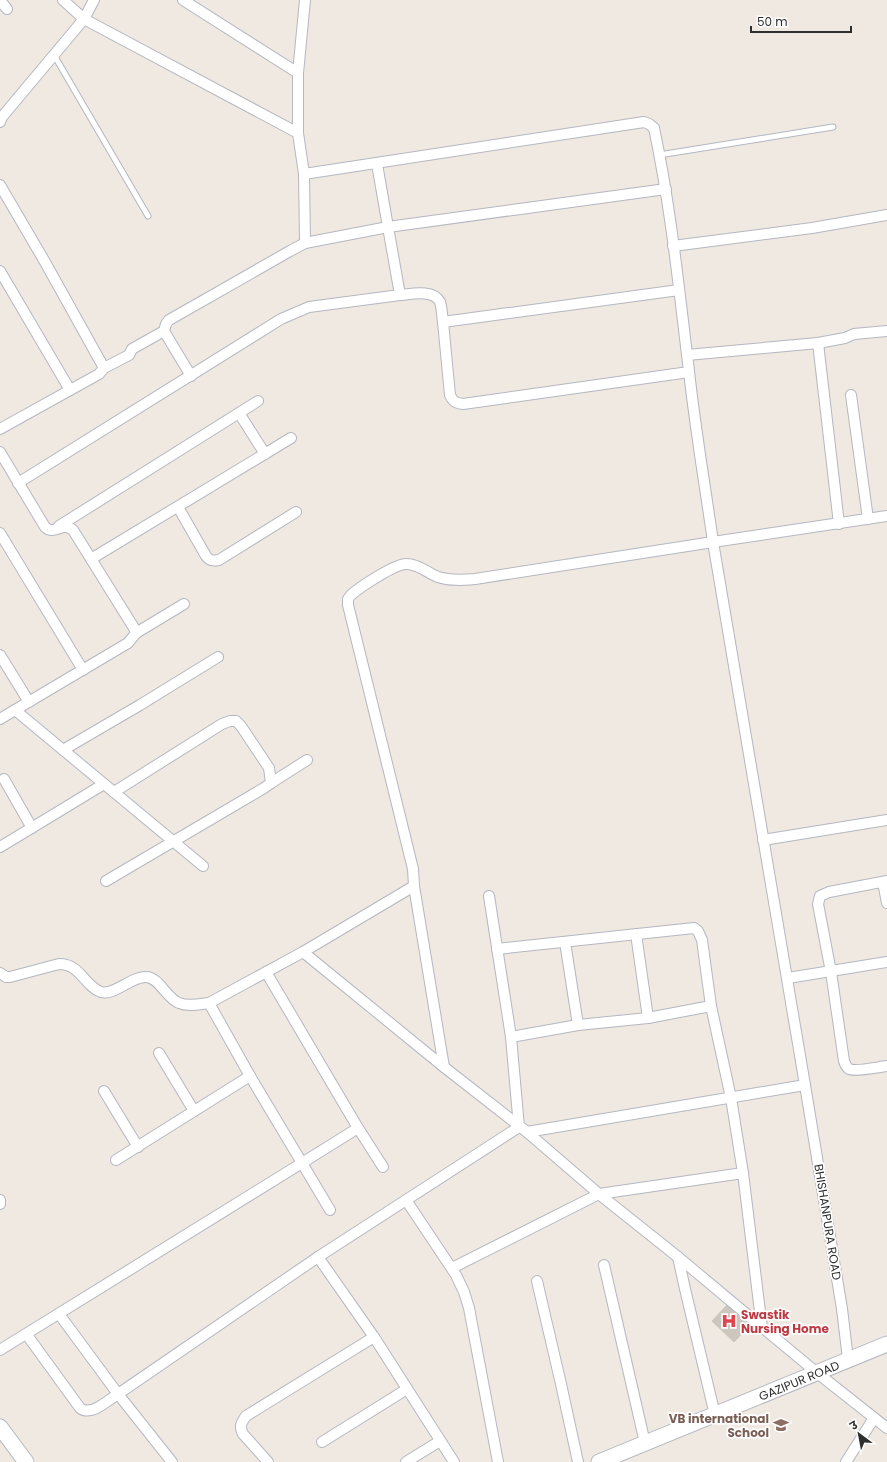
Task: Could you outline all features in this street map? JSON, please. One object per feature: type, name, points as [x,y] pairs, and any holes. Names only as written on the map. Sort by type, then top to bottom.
[{"type":"street","points":[[0,0],[7,9]]},
{"type":"street","points":[[63,0],[84,19],[298,133]]},
{"type":"street","points":[[1,117],[84,19],[94,0]]},
{"type":"street","points":[[183,0],[298,73]]},
{"type":"street","points":[[305,0],[298,73],[298,133],[304,174],[305,243]]},
{"type":"street","name":"BHISHANPURA ROAD","points":[[304,174],[644,122],[654,128],[666,189],[680,290],[689,372],[713,542],[788,978],[842,1309],[848,1360]]},
{"type":"street","points":[[377,164],[400,294]]},
{"type":"street","points":[[0,185],[104,368]]},
{"type":"street","points":[[0,429],[99,374],[104,368],[129,355],[132,349],[164,331],[169,320],[305,243],[388,227],[666,189]]},
{"type":"street","points":[[674,246],[812,228],[887,215]]},
{"type":"street","points":[[0,271],[70,390]]},
{"type":"street","points":[[443,322],[680,290]]},
{"type":"street","points":[[18,483],[282,319],[309,307],[400,294],[431,294],[435,296],[440,302],[450,395],[452,400],[456,403],[471,403],[689,372]]},
{"type":"street","points":[[164,331],[191,376]]},
{"type":"street","points":[[687,355],[818,343],[845,338],[854,334],[887,331]]},
{"type":"street","points":[[818,343],[839,524]]},
{"type":"street","points":[[851,395],[868,519]]},
{"type":"street","points":[[52,530],[258,402]]},
{"type":"street","points":[[239,413],[265,454]]},
{"type":"street","points":[[91,560],[291,438]]},
{"type":"street","points":[[0,452],[45,527],[48,530],[52,530],[68,526],[73,530],[136,633]]},
{"type":"street","points":[[178,507],[206,556],[209,560],[213,561],[219,560],[296,512]]},
{"type":"street","points":[[444,1067],[414,886],[413,869],[348,605],[351,595],[388,571],[403,564],[413,565],[437,577],[446,579],[475,579],[887,516]]},
{"type":"street","points":[[0,533],[83,670]]},
{"type":"street","points":[[0,719],[128,643],[136,633],[184,604]]},
{"type":"street","points":[[0,655],[29,702]]},
{"type":"street","points":[[63,750],[218,657]]},
{"type":"street","points":[[15,710],[203,866]]},
{"type":"street","points":[[114,792],[222,724],[230,721],[236,721],[257,750],[268,768],[271,783]]},
{"type":"street","points":[[106,881],[264,788],[307,760]]},
{"type":"street","points":[[4,779],[32,828]]},
{"type":"street","points":[[0,847],[104,784]]},
{"type":"street","points":[[764,840],[887,820]]},
{"type":"street","points":[[887,903],[885,881],[829,892],[820,896],[818,904],[831,972],[846,1066],[850,1070],[887,1066]]},
{"type":"street","points":[[0,973],[6,977],[10,977],[59,964],[65,964],[77,970],[96,989],[102,992],[109,992],[139,978],[146,977],[152,978],[170,998],[180,1004],[192,1005],[209,1003],[303,952],[414,886]]},
{"type":"street","points":[[489,896],[511,1037],[523,1129]]},
{"type":"street","points":[[497,949],[694,928],[698,931],[702,940],[711,1006],[731,1098],[743,1173],[762,1328]]},
{"type":"street","points":[[636,934],[648,1018]]},
{"type":"street","points":[[565,942],[578,1025]]},
{"type":"street","points":[[303,952],[444,1067],[523,1129],[599,1194],[678,1257],[762,1328],[887,1428]]},
{"type":"street","points":[[788,978],[887,962]]},
{"type":"street","points":[[266,972],[358,1128],[383,1166]]},
{"type":"street","points":[[209,1003],[250,1076],[330,1210]]},
{"type":"street","points":[[511,1037],[578,1025],[648,1018],[711,1006]]},
{"type":"street","points":[[159,1053],[194,1111]]},
{"type":"street","points":[[116,1160],[250,1076]]},
{"type":"street","points":[[27,1335],[80,1408],[84,1411],[88,1411],[94,1409],[118,1394],[318,1257],[406,1200],[523,1129],[731,1098],[805,1085]]},
{"type":"street","points":[[104,1091],[138,1147]]},
{"type":"street","points":[[0,1350],[27,1335],[358,1128]]},
{"type":"street","points":[[452,1268],[599,1194],[743,1173]]},
{"type":"street","points":[[406,1200],[452,1268],[464,1292],[469,1308],[498,1462]]},
{"type":"street","points":[[318,1257],[374,1337],[454,1462]]},
{"type":"street","points":[[678,1257],[715,1415]]},
{"type":"street","points":[[604,1265],[645,1443]]},
{"type":"street","points":[[537,1281],[562,1384],[578,1462]]},
{"type":"street","points":[[59,1314],[118,1394],[172,1462]]},
{"type":"street","points":[[268,1462],[243,1434],[241,1423],[246,1416],[374,1337]]},
{"type":"street","name":"GAZIPUR ROAD","points":[[599,1462],[887,1344]]},
{"type":"street","points":[[322,1442],[407,1388]]},
{"type":"street","points":[[846,1462],[874,1418]]},
{"type":"street","points":[[0,1427],[26,1462]]},
{"type":"street","points":[[406,1462],[440,1441]]},
{"type":"lane","points":[[54,55],[148,216]]},
{"type":"lane","points":[[659,155],[834,128]]},
{"type":"building","points":[[727,1305],[749,1326],[734,1342],[712,1321]]},
{"type":"place","name":"Swastik Nursing Home","points":[[729,1321]]},
{"type":"place","name":"VB international School","points":[[781,1425]]}]
